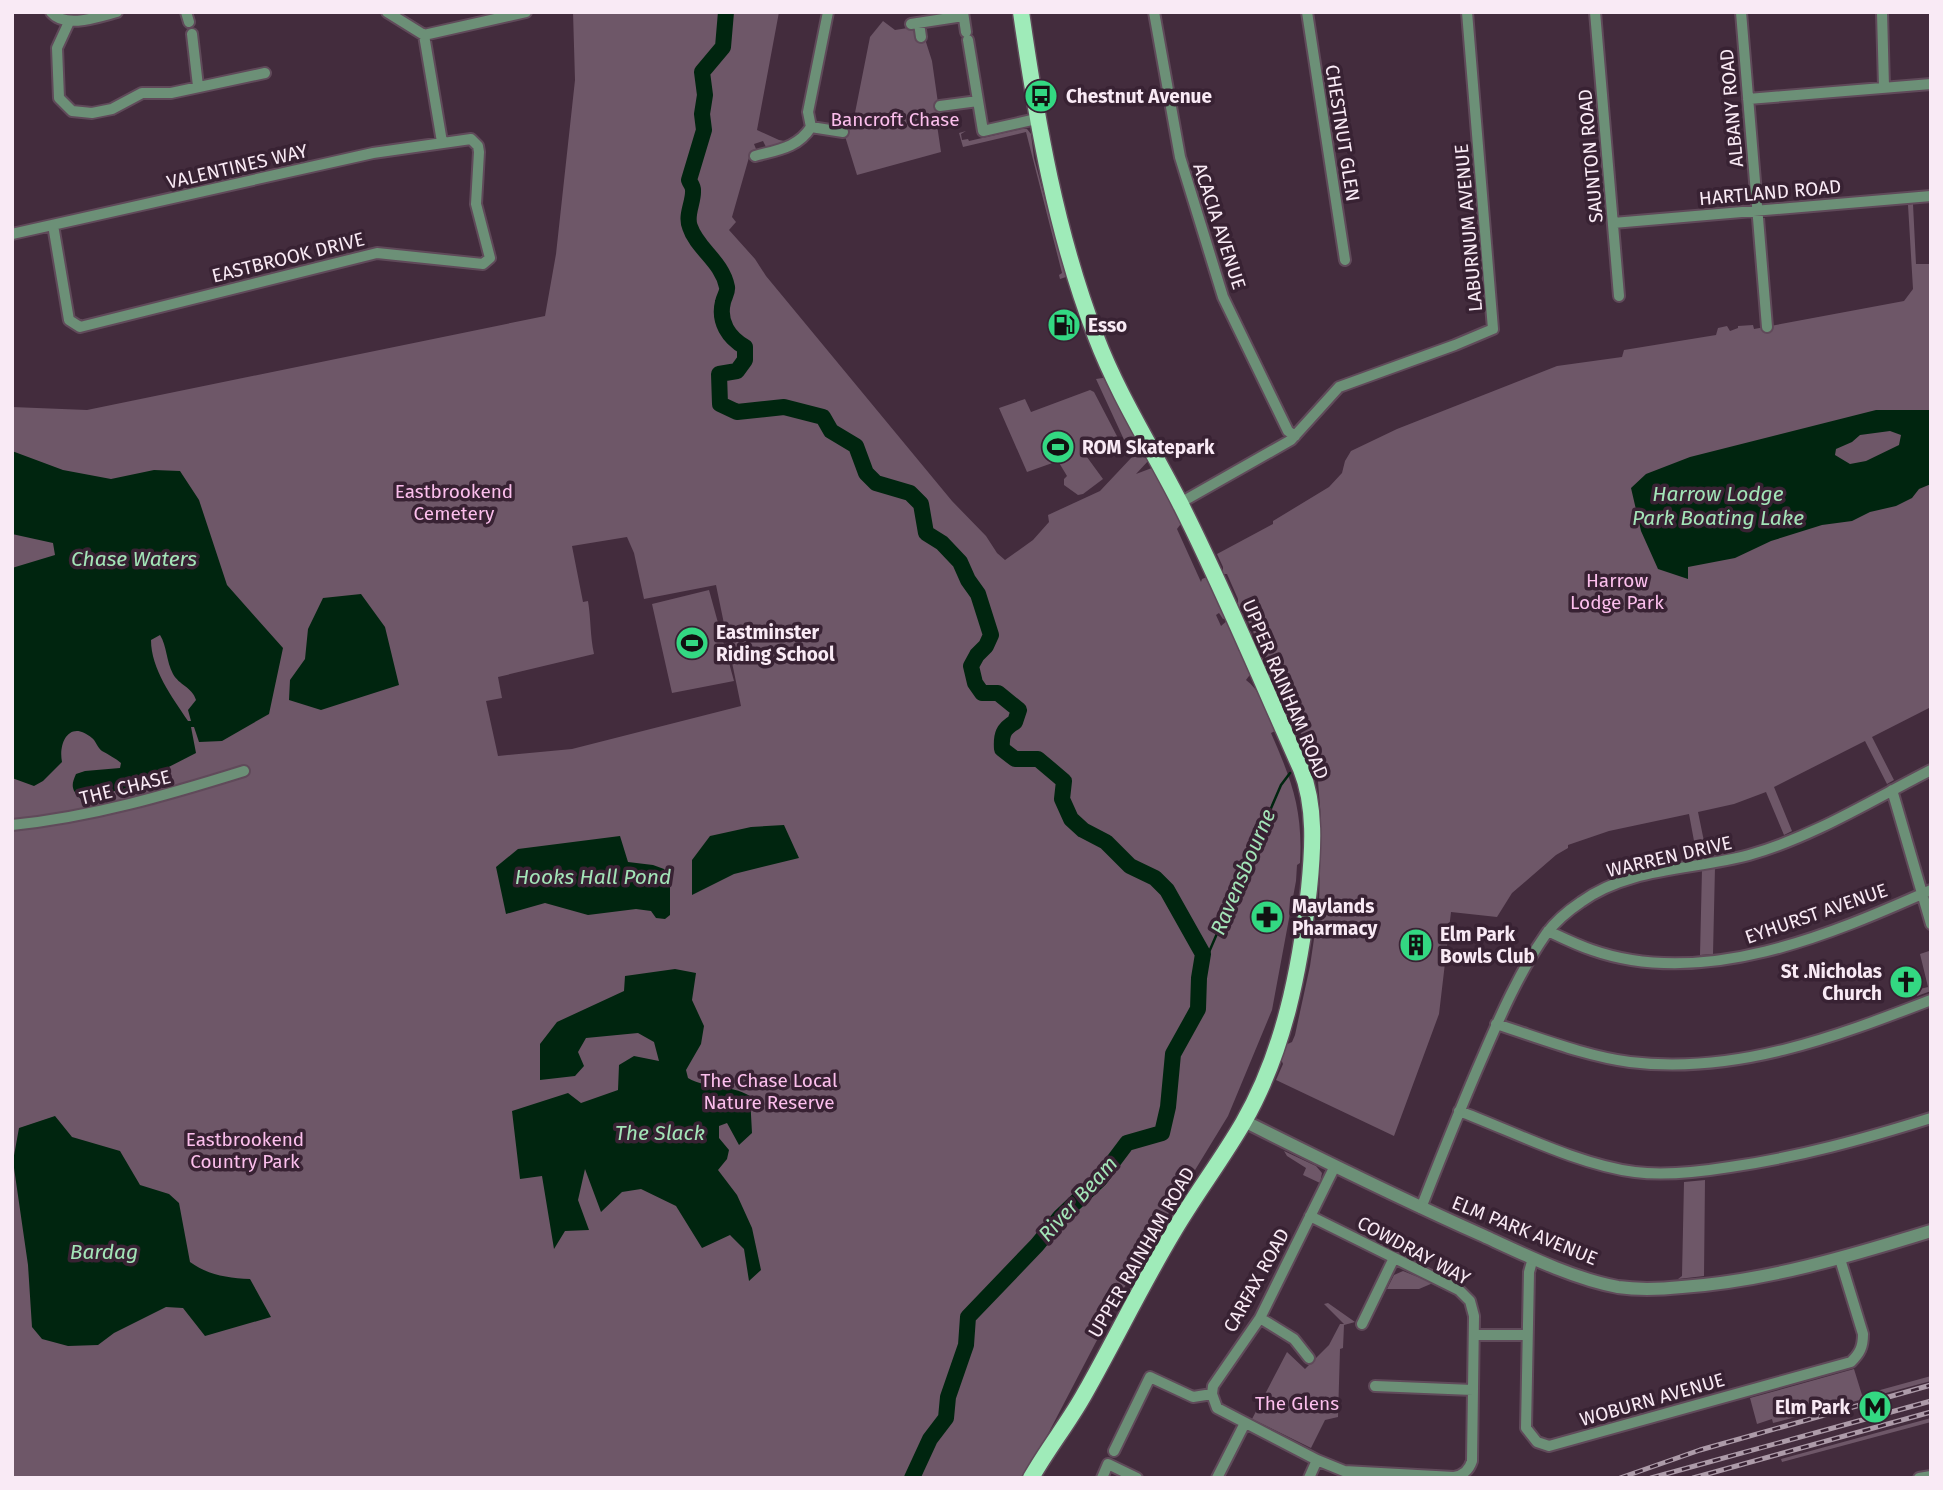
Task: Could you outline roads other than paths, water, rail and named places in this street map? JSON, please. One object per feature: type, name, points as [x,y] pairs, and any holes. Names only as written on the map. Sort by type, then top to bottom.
[{"type":"main road","name":"UPPER RAINHAM ROAD","points":[[1021,12],[1036,119],[1074,275],[1097,339],[1209,564],[1301,769],[1307,784],[1312,825],[1308,897],[1292,995],[1283,1031],[1244,1121],[1172,1234],[1084,1396],[1031,1478]]},
{"type":"street","points":[[51,12],[55,17],[69,22],[117,12]]},
{"type":"street","points":[[387,12],[424,35],[526,12]]},
{"type":"street","points":[[755,156],[793,146],[804,138],[811,127],[808,112],[828,12]]},
{"type":"street","name":"ACACIA AVENUE","points":[[1154,12],[1180,157],[1223,297],[1289,430],[1295,436]]},
{"type":"street","name":"CHESTNUT GLEN","points":[[1307,12],[1345,260]]},
{"type":"street","name":"LABURNUM AVENUE","points":[[1180,503],[1295,436],[1339,387],[1493,329],[1467,12]]},
{"type":"street","name":"SAUNTON ROAD","points":[[1595,12],[1619,296]]},
{"type":"street","name":"ALBANY ROAD","points":[[1741,12],[1767,327]]},
{"type":"street","points":[[1882,12],[1884,87]]},
{"type":"street","points":[[921,37],[915,23],[963,14],[983,131]]},
{"type":"street","points":[[69,22],[57,48],[59,98],[72,111],[92,113],[112,109],[142,93],[171,93],[265,73]]},
{"type":"street","points":[[192,34],[198,86]]},
{"type":"street","points":[[424,35],[442,142]]},
{"type":"street","points":[[1748,99],[1931,84]]},
{"type":"street","points":[[940,106],[978,101]]},
{"type":"street","points":[[971,135],[1036,119]]},
{"type":"street","points":[[811,127],[843,132]]},
{"type":"street","name":"VALENTINES WAY","points":[[12,234],[373,153],[471,139]]},
{"type":"street","name":"EASTBROOK DRIVE","points":[[53,225],[69,320],[79,327],[377,253],[482,264],[490,258],[477,204],[479,152],[478,146],[471,139]]},
{"type":"street","name":"HARTLAND ROAD","points":[[1613,223],[1931,196]]},
{"type":"street","name":"WARREN DRIVE","points":[[1421,1208],[1496,1024],[1520,978],[1548,931],[1581,902],[1597,891],[1640,877],[1750,855],[1812,831],[1931,769]]},
{"type":"street","name":"THE CHASE","points":[[12,825],[64,820],[158,798],[244,771]]},
{"type":"street","points":[[1892,790],[1926,892],[1931,924]]},
{"type":"street","name":"EYHURST AVENUE","points":[[1548,931],[1594,951],[1642,961],[1707,962],[1744,956],[1791,943],[1852,923],[1926,892]]},
{"type":"street","points":[[1496,1024],[1600,1056],[1632,1062],[1702,1064],[1751,1058],[1796,1047],[1853,1030],[1931,1000]]},
{"type":"street","points":[[1459,1111],[1573,1155],[1635,1172],[1702,1171],[1779,1160],[1838,1146],[1931,1118]]},
{"type":"street","name":"ELM PARK AVENUE","points":[[1244,1121],[1421,1208],[1533,1258],[1619,1287],[1666,1289],[1743,1280],[1840,1259],[1931,1231]]},
{"type":"street","name":"CARFAX ROAD","points":[[1212,1394],[1220,1374],[1259,1318],[1335,1166]]},
{"type":"street","name":"COWDRAY WAY","points":[[1212,1394],[1217,1408],[1317,1460],[1344,1471],[1454,1477],[1468,1469],[1472,1461],[1474,1311],[1467,1296],[1310,1216]]},
{"type":"street","points":[[1362,1324],[1394,1258]]},
{"type":"street","name":"WOBURN AVENUE","points":[[1533,1258],[1529,1272],[1525,1428],[1537,1442],[1549,1446],[1851,1362],[1859,1355],[1863,1346],[1863,1334],[1840,1259]]},
{"type":"street","points":[[1259,1318],[1294,1339],[1309,1358]]},
{"type":"street","points":[[1474,1335],[1527,1335]]},
{"type":"street","points":[[1114,1451],[1150,1377],[1193,1397],[1212,1394]]},
{"type":"street","points":[[1375,1386],[1473,1391]]},
{"type":"street","points":[[1217,1478],[1245,1423]]},
{"type":"street","points":[[1309,1478],[1317,1460]]},
{"type":"street","points":[[1102,1478],[1108,1464],[1137,1478]]},
{"type":"street","points":[[1919,1478],[1931,1476]]},
{"type":"water","name":"Harrow Lodge Park Boating Lake","points":[[1876,410],[1931,410],[1931,484],[1919,489],[1912,498],[1852,521],[1822,525],[1771,541],[1735,558],[1688,567],[1688,579],[1658,569],[1641,531],[1631,488],[1646,474],[1690,457]],"holes":[[[1890,431],[1901,435],[1899,445],[1866,461],[1850,464],[1835,455],[1836,449],[1860,435]]]},
{"type":"water","name":"Chase Waters","points":[[12,451],[63,470],[111,479],[154,470],[180,471],[199,500],[227,585],[283,648],[269,714],[222,741],[199,742],[194,727],[191,727],[196,753],[157,773],[144,784],[81,799],[73,787],[76,774],[120,768],[121,763],[102,751],[92,738],[77,731],[67,735],[62,747],[62,762],[43,781],[34,786],[12,778],[12,568],[55,555],[53,543],[12,534]],"holes":[[[160,635],[173,674],[192,692],[196,700],[188,710],[191,721],[188,721],[158,672],[151,640]]]},
{"type":"water","points":[[361,594],[385,627],[399,685],[321,710],[289,700],[290,680],[305,659],[308,629],[323,598]]},
{"type":"water","points":[[784,825],[799,858],[734,874],[692,895],[692,860],[710,836],[751,827]]},
{"type":"water","name":"Hooks Hall Pond","points":[[620,836],[628,862],[664,869],[670,884],[670,915],[665,919],[656,918],[651,911],[636,909],[588,915],[545,903],[506,914],[496,867],[518,849]]},
{"type":"water","name":"The Slack","points":[[675,969],[696,973],[692,1000],[704,1026],[701,1044],[686,1070],[688,1078],[750,1096],[752,1133],[739,1145],[727,1123],[719,1126],[719,1138],[729,1150],[727,1159],[718,1170],[737,1195],[752,1228],[761,1270],[749,1281],[744,1249],[730,1235],[702,1248],[676,1206],[641,1189],[622,1192],[601,1212],[585,1169],[578,1200],[589,1230],[565,1231],[554,1249],[542,1176],[520,1179],[512,1111],[568,1093],[581,1103],[618,1090],[619,1065],[634,1056],[659,1061],[654,1042],[638,1033],[586,1038],[578,1052],[584,1066],[575,1076],[540,1080],[540,1044],[557,1022],[624,991],[625,976]]},
{"type":"water","name":"Bardag","points":[[55,1116],[72,1137],[120,1151],[140,1185],[169,1194],[179,1203],[190,1262],[218,1275],[250,1279],[271,1317],[205,1336],[183,1308],[166,1307],[114,1333],[98,1345],[68,1346],[42,1339],[32,1327],[28,1265],[13,1161],[19,1128]]},
{"type":"waterway","name":"River Beam","points":[[726,12],[723,47],[702,72],[705,95],[702,114],[704,130],[689,180],[693,190],[688,218],[693,235],[724,278],[727,289],[722,316],[726,329],[745,347],[745,360],[737,371],[719,374],[720,404],[737,412],[784,407],[823,417],[831,431],[856,446],[866,473],[876,483],[910,493],[921,504],[926,533],[942,543],[960,562],[978,594],[991,635],[971,666],[975,683],[982,693],[998,693],[1019,710],[1015,722],[1004,733],[1002,749],[1015,759],[1038,759],[1064,781],[1062,799],[1071,819],[1083,830],[1106,842],[1130,866],[1155,878],[1167,890],[1203,954],[1198,1009],[1173,1054],[1168,1107],[1162,1133],[1127,1143],[1100,1179],[1060,1217],[968,1317],[966,1345],[948,1397],[946,1418],[930,1439],[912,1478]]},
{"type":"waterway","name":"Ravensbourne","points":[[1200,973],[1281,785],[1290,773]]},
{"type":"railway","points":[[1620,1478],[1700,1450],[1931,1385]]},
{"type":"railway","points":[[1651,1478],[1931,1401]]},
{"type":"railway","points":[[1693,1478],[1931,1412]]},
{"type":"place","name":"Chestnut Avenue","points":[[1041,96]]},
{"type":"place","name":"Esso","points":[[1064,325]]},
{"type":"place","name":"ROM Skatepark","points":[[1058,447]]},
{"type":"place","name":"Eastminster Riding School","points":[[692,643]]},
{"type":"place","name":"Maylands Pharmacy","points":[[1267,917]]},
{"type":"place","name":"Elm Park Bowls Club","points":[[1416,945]]},
{"type":"place","name":"St .Nicholas Church","points":[[1906,982]]},
{"type":"place","name":"Elm Park","points":[[1875,1407]]},
{"type":"park label","name":"Bancroft Chase","points":[[895,119]]},
{"type":"park label","name":"Eastbrookend Cemetery","points":[[454,502]]},
{"type":"park label","name":"Harrow Lodge Park","points":[[1617,591]]},
{"type":"park label","name":"The Chase Local Nature Reserve","points":[[769,1091]]},
{"type":"park label","name":"Eastbrookend Country Park","points":[[245,1150]]},
{"type":"park label","name":"The Glens","points":[[1297,1403]]}]
